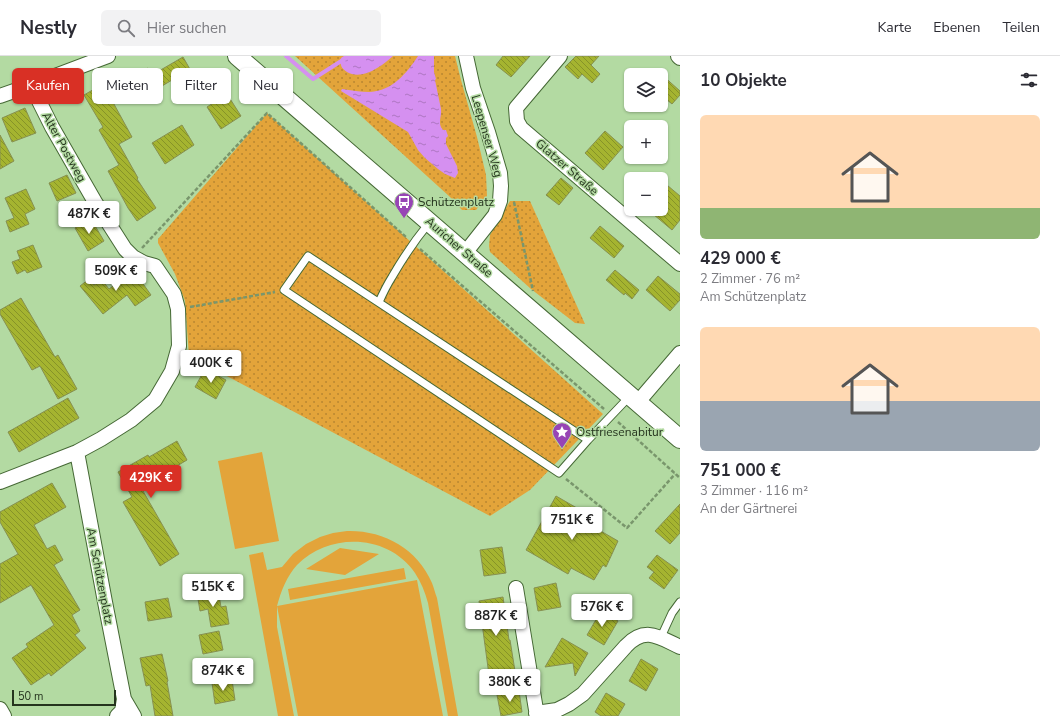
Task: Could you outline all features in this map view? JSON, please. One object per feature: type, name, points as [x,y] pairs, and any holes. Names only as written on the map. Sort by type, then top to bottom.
[{"type":"street","points":[[76,68],[108,56]]},
{"type":"street","name":"Auricher Straße","points":[[237,56],[680,439]]},
{"type":"street","name":"Leepenser Weg","points":[[465,253],[495,215],[500,201],[501,186],[500,173],[474,88],[466,56]]},
{"type":"street","name":"Glatzer Straße","points":[[560,56],[516,108],[517,121],[521,128],[680,264]]},
{"type":"street","points":[[0,96],[12,92]]},
{"type":"street","name":"Alter Postweg","points":[[40,104],[95,202],[125,249],[133,257],[144,263],[155,266],[174,294],[178,309]]},
{"type":"street","points":[[0,482],[77,452],[131,420],[155,400],[172,371],[179,346],[178,309]]},
{"type":"street","points":[[634,399],[680,353]]},
{"type":"street","name":"Am Schützenplatz","points":[[77,452],[124,699],[134,716]]},
{"type":"street","points":[[516,588],[537,714],[557,710],[574,701],[583,694],[632,640],[639,636],[653,635],[661,637],[680,647]]},
{"type":"street","points":[[116,716],[122,711],[124,699]]},
{"type":"street","points":[[0,709],[4,716]]},
{"type":"lane","points":[[379,302],[401,260],[430,222]]},
{"type":"lane","points":[[588,440],[308,256],[284,290],[559,473],[588,440],[634,399]]},
{"type":"lane","points":[[661,637],[672,613],[680,602]]},
{"type":"path","points":[[513,197],[535,297]]},
{"type":"path","points":[[178,309],[284,290]]},
{"type":"path","points":[[559,473],[627,528],[675,474]]},
{"type":"shaded area","points":[[295,56],[455,56],[486,175],[487,196],[476,210],[462,210],[450,197]]},
{"type":"shaded area","name":"Schützenplatz","points":[[267,113],[603,414],[530,490],[490,516],[189,356],[185,301],[175,274],[158,243],[158,239]]},
{"type":"shaded area","points":[[510,201],[530,201],[585,324],[575,323],[531,289],[490,252],[490,235]]},
{"type":"shaded area","points":[[262,452],[279,541],[235,549],[218,461]]},
{"type":"shaded area","points":[[347,531],[373,534],[386,538],[397,544],[408,551],[417,560],[426,571],[433,585],[437,598],[458,716],[448,716],[428,603],[423,587],[415,573],[404,560],[390,551],[374,545],[358,542],[342,543],[326,547],[310,554],[293,569],[280,595],[277,606],[277,627],[294,716],[278,716],[249,555],[263,552],[267,570],[282,567],[293,554],[306,544],[320,537]]},
{"type":"shaded area","points":[[340,548],[379,554],[345,575],[306,569]]},
{"type":"shaded area","points":[[404,568],[406,579],[290,600],[288,589]]},
{"type":"shaded area","points":[[417,580],[443,716],[298,716],[277,606]]},
{"type":"water","points":[[344,56],[393,56],[378,68],[359,75],[347,72],[342,68],[341,58]]},
{"type":"water","points":[[418,56],[434,56],[435,80],[441,109],[440,125],[443,130],[446,130],[448,136],[446,138],[446,144],[457,166],[458,173],[455,178],[445,174],[425,158],[418,150],[408,132],[341,91],[342,89],[370,92],[378,91],[392,85],[404,75]]},
{"type":"building","points":[[503,56],[530,56],[511,77],[496,65]]},
{"type":"building","points":[[576,56],[599,56],[591,65],[600,74],[592,83],[582,74],[578,79],[565,67]]},
{"type":"building","points":[[183,57],[189,68],[171,68],[171,81],[163,85],[163,69]]},
{"type":"building","points":[[668,80],[680,91],[680,95],[672,104],[668,101]]},
{"type":"building","points":[[92,90],[92,104],[114,104],[132,137],[119,144],[138,178],[137,179],[156,208],[137,221],[128,208],[108,171],[119,165],[99,130],[103,127],[84,95]]},
{"type":"building","points":[[231,100],[241,116],[221,129],[207,107],[212,104],[231,104]]},
{"type":"building","points":[[25,108],[36,133],[12,142],[2,118]]},
{"type":"building","points":[[182,125],[194,145],[165,164],[152,143]]},
{"type":"building","points":[[605,131],[623,147],[603,170],[585,153]]},
{"type":"building","points":[[0,135],[14,161],[0,169]]},
{"type":"building","points":[[67,175],[76,193],[57,201],[49,183]]},
{"type":"building","points":[[561,178],[573,188],[559,205],[546,195]]},
{"type":"building","points":[[668,186],[680,196],[680,220],[672,230],[655,216],[668,216]]},
{"type":"building","points":[[26,189],[35,209],[25,214],[29,224],[10,232],[6,221],[14,218],[5,198]]},
{"type":"building","points":[[91,219],[104,241],[88,251],[75,228]]},
{"type":"building","points":[[600,226],[624,246],[614,258],[590,238]]},
{"type":"building","points":[[33,245],[42,267],[27,273],[25,270],[17,274],[12,262],[20,259],[17,251]]},
{"type":"building","points":[[615,270],[639,290],[632,299],[625,293],[624,295],[606,280]]},
{"type":"building","points":[[134,271],[151,295],[135,306],[127,295],[103,314],[80,286],[89,279],[94,285],[101,279],[109,289]]},
{"type":"building","points":[[658,276],[680,294],[680,300],[670,311],[646,290]]},
{"type":"building","points":[[21,298],[55,357],[58,355],[77,389],[58,399],[40,366],[32,370],[0,314],[0,310]]},
{"type":"building","points":[[205,369],[226,380],[216,399],[195,387]]},
{"type":"building","points":[[68,398],[79,418],[19,452],[8,432]]},
{"type":"building","points":[[177,441],[187,460],[160,476],[159,473],[139,484],[179,554],[160,566],[123,502],[132,497],[118,472]]},
{"type":"building","points":[[52,483],[66,507],[34,525],[47,549],[55,545],[63,560],[54,565],[80,610],[72,615],[80,631],[75,635],[86,648],[51,676],[49,673],[31,685],[12,658],[28,647],[26,644],[54,625],[31,585],[0,603],[0,564],[18,554],[0,522],[0,512]]},
{"type":"building","points":[[556,496],[596,519],[592,526],[618,541],[606,567],[603,565],[594,580],[571,568],[568,574],[526,550]]},
{"type":"building","points":[[680,504],[680,533],[670,544],[655,531]]},
{"type":"building","points":[[502,547],[506,573],[484,576],[480,550]]},
{"type":"building","points":[[657,555],[678,570],[664,589],[649,578],[654,572],[647,567]]},
{"type":"building","points":[[556,583],[561,607],[538,611],[534,588]]},
{"type":"building","points":[[218,590],[221,607],[226,606],[229,624],[211,627],[208,609],[200,611],[197,593]]},
{"type":"building","points":[[503,597],[515,671],[489,675],[479,601]]},
{"type":"building","points":[[168,598],[172,617],[148,621],[145,602]]},
{"type":"building","points":[[601,611],[618,621],[604,645],[587,635]]},
{"type":"building","points":[[219,631],[223,650],[203,654],[199,635]]},
{"type":"building","points":[[562,638],[588,653],[575,676],[573,663],[545,667]]},
{"type":"building","points":[[162,654],[173,716],[155,716],[150,685],[146,686],[140,658]]},
{"type":"building","points":[[641,659],[658,669],[646,691],[629,681]]},
{"type":"building","points":[[232,680],[235,700],[215,704],[212,683]]},
{"type":"building","points":[[519,691],[522,712],[501,716],[497,695]]},
{"type":"building","points":[[606,693],[625,704],[618,716],[601,716],[595,712]]},
{"type":"waterway","points":[[286,56],[313,79],[349,56]]},
{"type":"place","name":"Schützenplatz","points":[[404,219]]},
{"type":"place","name":"Ostfriesenabitur","points":[[562,449]]}]
